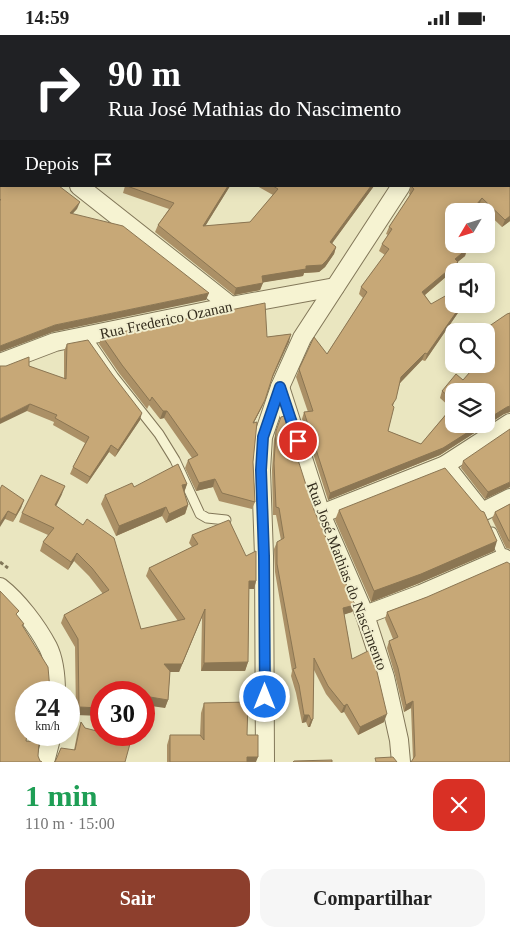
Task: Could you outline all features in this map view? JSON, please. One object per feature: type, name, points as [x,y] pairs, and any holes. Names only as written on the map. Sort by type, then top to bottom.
[{"type":"street","points":[[80,187],[231,306]]},
{"type":"street","points":[[265,762],[264,556],[261,470],[263,437],[280,387],[302,338],[361,247],[395,188]]},
{"type":"street","name":"Rua Frederico Ozanan","points":[[0,363],[55,342],[335,287]]},
{"type":"street","name":"Rua José Mathias do Nascimento","points":[[280,387],[322,514],[365,615],[385,677],[402,762]]},
{"type":"street","points":[[322,514],[445,465],[510,423]]},
{"type":"street","points":[[445,465],[486,519],[510,498]]},
{"type":"street","points":[[365,615],[507,562]]},
{"type":"street","points":[[0,587],[14,597],[48,648],[56,674],[56,681]]},
{"type":"street","points":[[45,762],[49,746]]},
{"type":"lane","points":[[86,336],[114,377],[160,433],[200,514],[207,518],[226,520]]},
{"type":"lane","points":[[486,519],[507,562]]},
{"type":"building","points":[[0,187],[60,187],[80,202],[70,213],[123,226],[209,293],[55,325],[0,346]]},
{"type":"building","points":[[130,187],[227,187],[203,226],[250,222],[278,189],[275,187],[370,187],[330,242],[336,247],[322,265],[306,266],[306,269],[262,276],[263,283],[236,288],[158,225],[174,203]]},
{"type":"building","points":[[412,187],[510,187],[510,216],[505,220],[495,210],[495,203],[487,203],[482,198],[478,203],[445,203],[445,253],[462,253],[455,259],[458,262],[457,263],[445,263],[445,273],[422,292],[431,304],[445,296],[445,313],[456,313],[449,323],[445,323],[445,328],[427,354],[425,353],[401,377],[396,399],[392,405],[394,407],[388,431],[421,444],[445,416],[445,433],[467,433],[443,448],[330,493],[304,412],[313,411],[299,369],[314,337],[327,354],[367,292],[361,287],[389,249],[382,244],[392,229],[389,227],[414,189]]},
{"type":"building","points":[[265,303],[267,337],[291,334],[273,375],[265,400],[253,423],[257,422],[253,462],[255,502],[222,493],[215,479],[199,483],[188,460],[198,455],[167,411],[163,411],[152,397],[150,401],[102,336]]},
{"type":"building","points":[[510,313],[510,406],[495,414],[495,383],[449,383],[456,374],[463,380],[469,373],[495,373],[494,323]]},
{"type":"building","points":[[88,340],[142,413],[118,450],[111,445],[90,477],[73,467],[89,437],[55,418],[57,415],[30,404],[0,419],[0,366],[6,366],[29,357],[29,366],[66,379],[67,344]]},
{"type":"building","points":[[284,416],[314,510],[355,605],[343,608],[352,659],[370,650],[377,672],[387,714],[360,727],[347,704],[344,706],[328,686],[314,658],[313,719],[311,720],[309,715],[304,715],[299,685],[293,669],[296,668],[277,564],[277,542],[284,538],[279,508],[276,507],[274,463],[276,431],[281,417]]},
{"type":"building","points":[[510,429],[510,482],[488,492],[463,461]]},
{"type":"building","points":[[178,464],[187,484],[182,485],[188,505],[169,514],[166,507],[119,526],[105,495],[132,483],[134,487]]},
{"type":"building","points":[[445,468],[481,511],[484,512],[497,541],[421,574],[374,591],[339,510]]},
{"type":"building","points":[[41,475],[65,486],[55,505],[83,525],[87,519],[114,538],[141,629],[185,619],[149,568],[198,544],[192,535],[229,520],[246,556],[256,551],[256,581],[249,581],[248,662],[204,663],[205,609],[182,664],[164,664],[170,671],[168,700],[155,698],[155,681],[90,681],[90,708],[80,707],[78,639],[64,615],[109,590],[92,568],[77,553],[71,562],[43,542],[54,528],[22,513]]},
{"type":"building","points":[[2,485],[24,500],[16,515],[8,511],[0,523],[0,489]]},
{"type":"building","points":[[510,504],[510,541],[509,541],[495,512]]},
{"type":"building","points":[[507,562],[510,564],[510,762],[411,762],[415,756],[413,701],[406,705],[398,668],[389,641],[398,637],[387,612],[427,597]]},
{"type":"building","points":[[0,591],[19,611],[16,614],[24,624],[22,625],[48,667],[49,681],[15,681],[15,746],[39,746],[38,756],[42,762],[0,762]]},
{"type":"building","points":[[248,702],[247,735],[258,735],[258,757],[247,757],[247,762],[170,762],[170,735],[200,735],[204,740],[204,703]]},
{"type":"building","points":[[81,722],[85,728],[90,729],[90,746],[129,746],[125,762],[55,762],[61,748],[75,750],[76,746],[80,746]]},
{"type":"building","points":[[393,757],[397,762],[376,762],[375,758]]},
{"type":"building","points":[[332,760],[332,762],[293,762],[294,761]]},
{"type":"route","points":[[265,697],[261,470],[263,437],[280,387],[298,441]]}]
